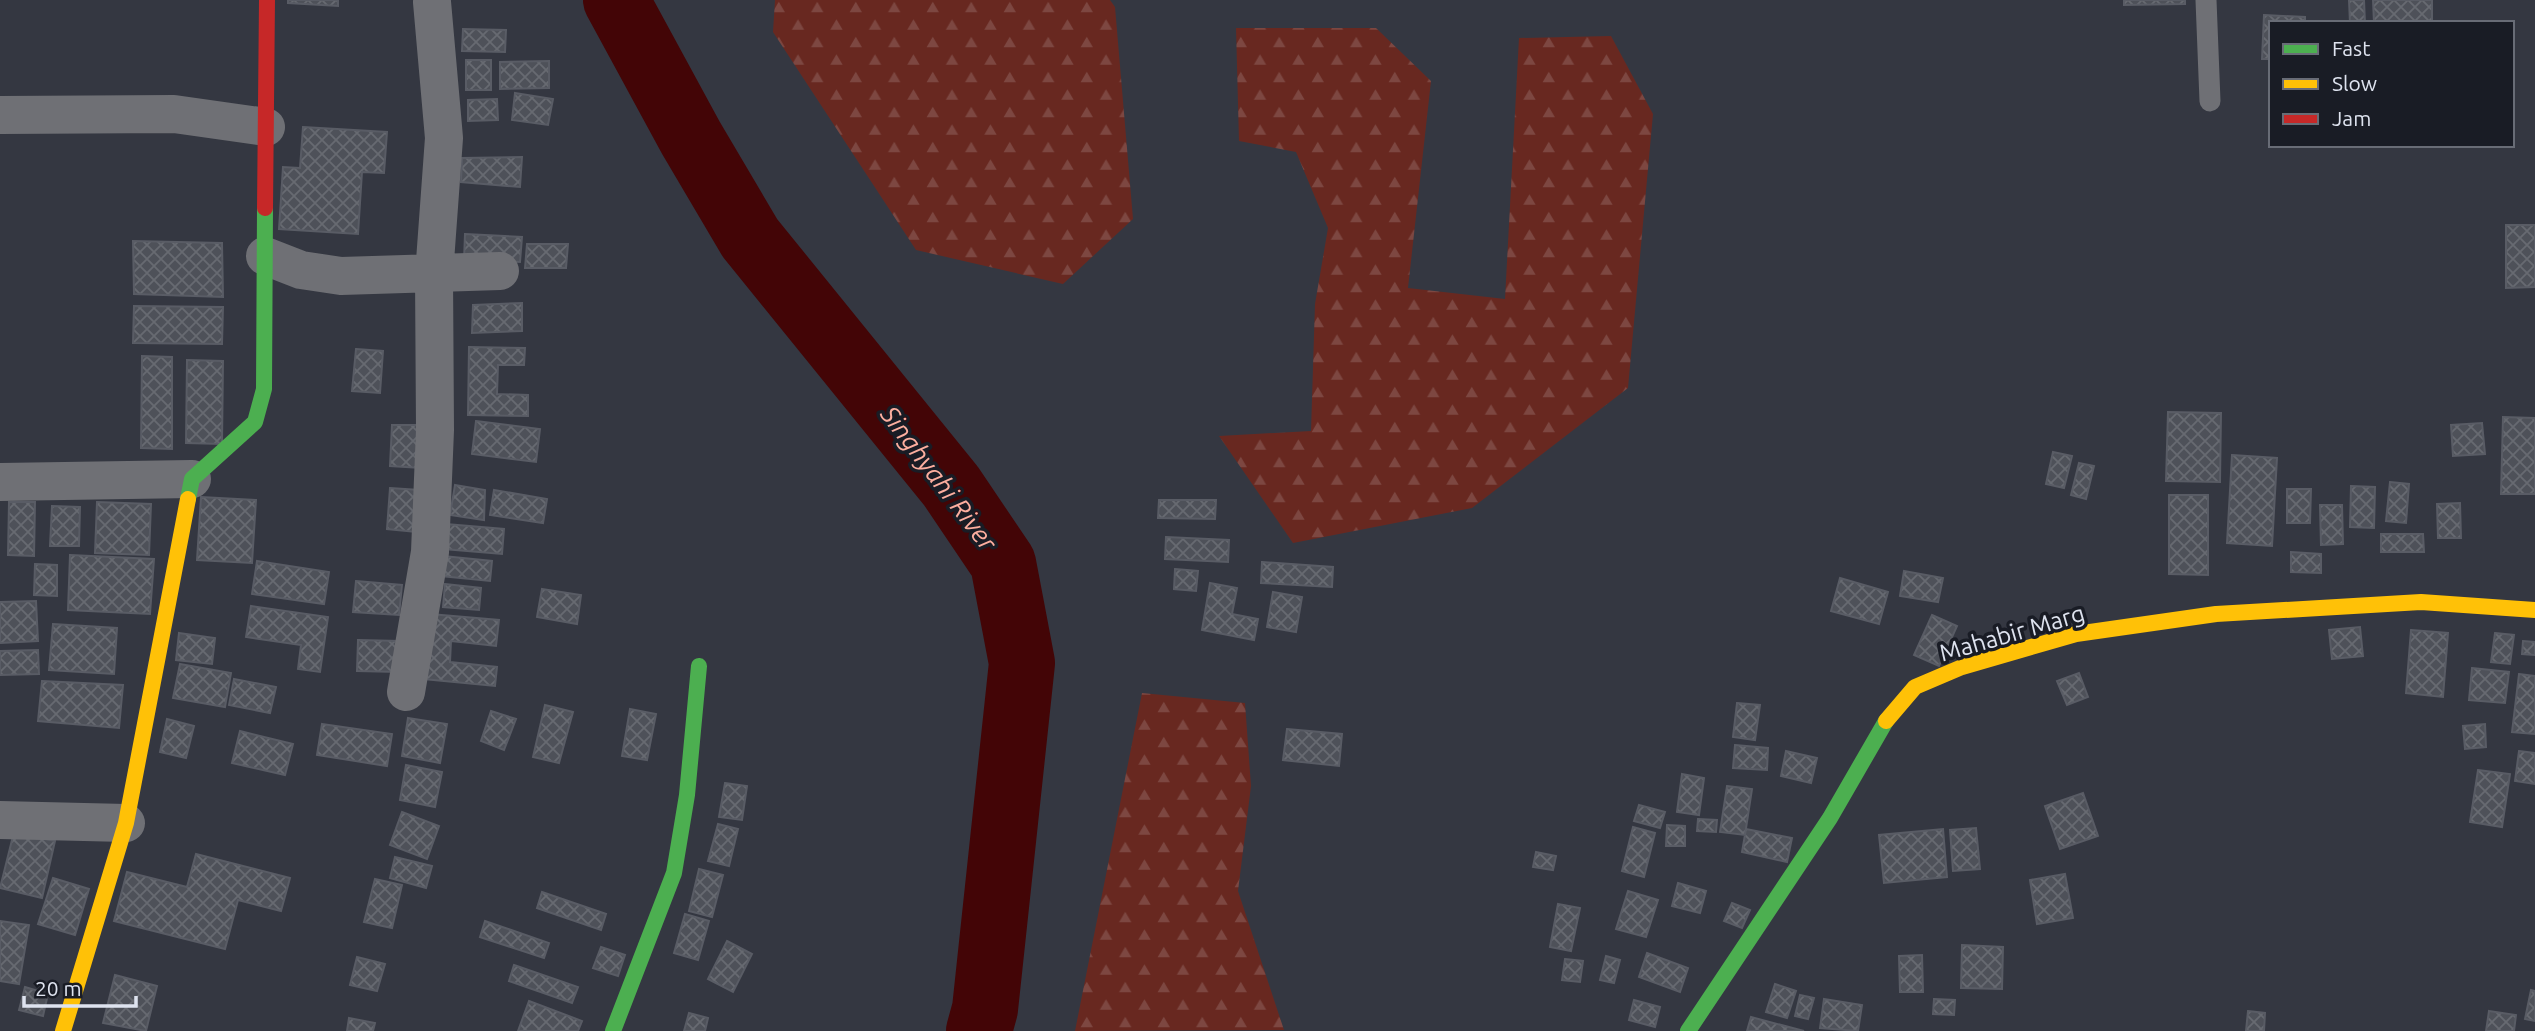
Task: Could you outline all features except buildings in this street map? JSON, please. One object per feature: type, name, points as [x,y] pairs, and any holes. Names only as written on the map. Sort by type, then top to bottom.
[{"type":"street","points":[[63,1031],[126,823],[192,479],[255,422],[264,389],[267,0]]},
{"type":"street","points":[[406,692],[430,552],[435,430],[434,275],[444,138],[432,2]]},
{"type":"street","points":[[0,115],[174,114],[267,127]]},
{"type":"street","points":[[265,256],[301,270],[341,276],[500,271]]},
{"type":"street","points":[[0,482],[192,479]]},
{"type":"street","name":"Mahabir Marg","points":[[1688,1031],[1830,818],[1879,729],[1915,687],[1962,667],[2076,634],[2216,614],[2421,603],[2535,610]]},
{"type":"street","points":[[613,1031],[674,873],[688,795],[699,666]]},
{"type":"street","points":[[0,820],[126,823]]},
{"type":"lane","points":[[2206,0],[2210,101]]},
{"type":"green space","points":[[775,0],[1110,0],[1115,7],[1133,219],[1063,284],[916,250],[773,32]]},
{"type":"green space","points":[[1236,28],[1376,28],[1431,81],[1408,288],[1505,299],[1519,38],[1611,36],[1653,114],[1628,388],[1472,508],[1293,543],[1219,436],[1311,431],[1315,304],[1328,228],[1296,152],[1239,141]]},
{"type":"green space","points":[[1142,693],[1245,703],[1251,786],[1238,891],[1284,1030],[1075,1031]]},
{"type":"waterway","name":"Singhyahi River","points":[[616,0],[691,138],[750,238],[951,486],[1003,563],[1022,663],[985,1009],[979,1031]]},
{"type":"traffic: fast","points":[[188,499],[192,479],[255,422],[264,389],[265,208]]},
{"type":"traffic: fast","points":[[613,1031],[674,873],[687,795],[699,666]]},
{"type":"traffic: fast","points":[[1688,1031],[1830,818],[1886,721]]},
{"type":"traffic: slow","points":[[63,1031],[126,823],[188,499]]},
{"type":"traffic: slow","points":[[1886,721],[1915,687],[1962,667],[2076,634],[2216,614],[2421,602],[2535,610]]},
{"type":"traffic: jam","points":[[265,208],[267,0]]}]
